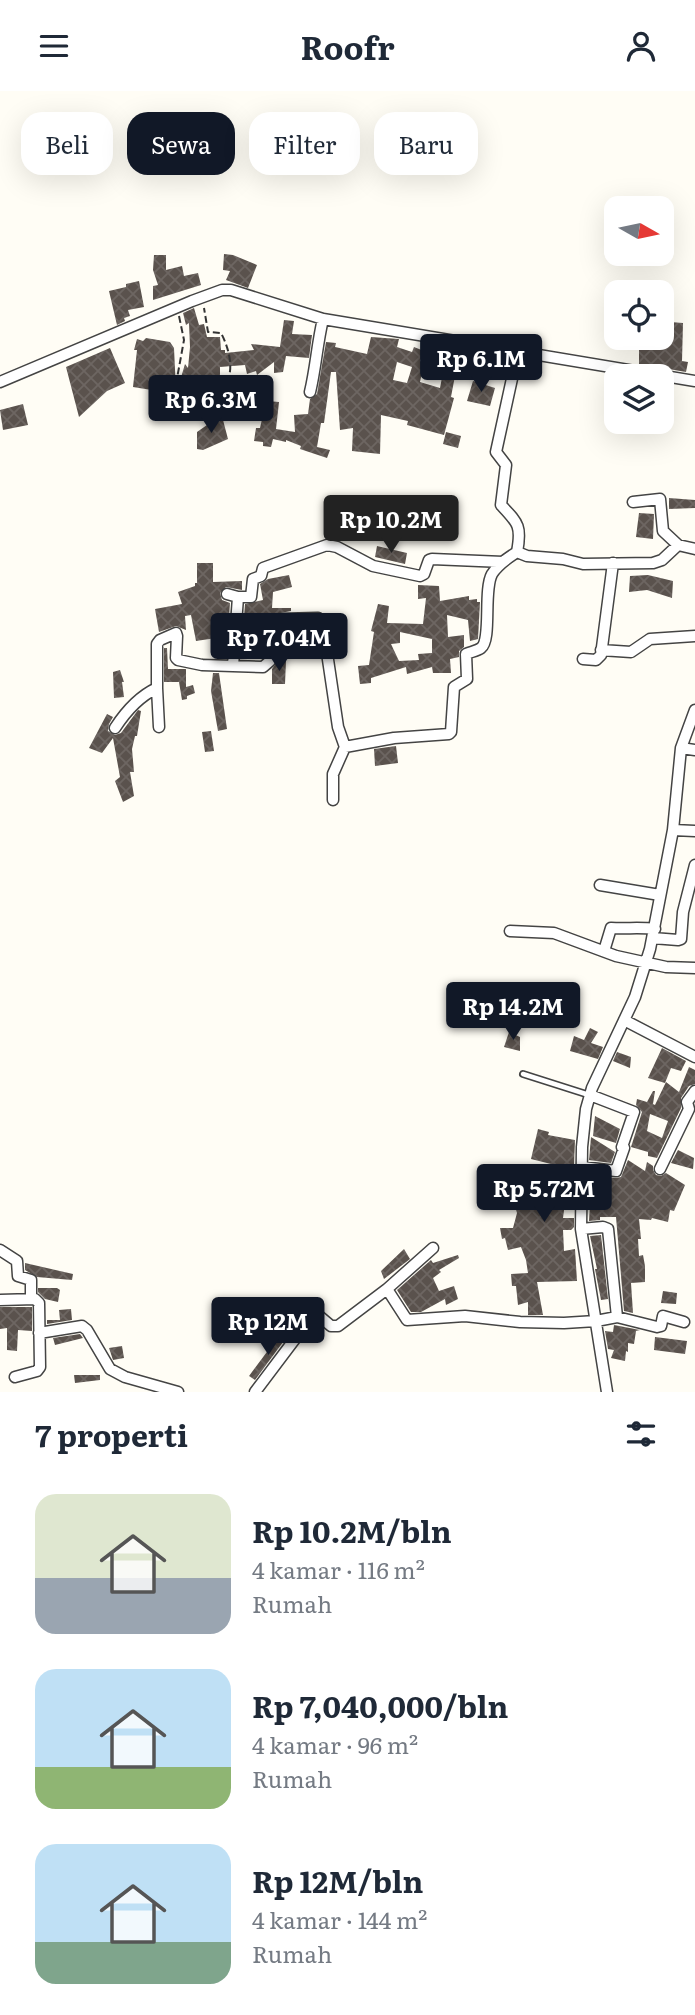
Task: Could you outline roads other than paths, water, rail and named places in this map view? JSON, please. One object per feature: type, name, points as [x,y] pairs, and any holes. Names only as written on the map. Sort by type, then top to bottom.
[{"type":"street","points":[[0,382],[222,290],[243,292],[323,319],[695,381]]},
{"type":"street","points":[[310,392],[316,366],[314,355],[323,319]]},
{"type":"street","points":[[345,747],[394,738],[450,733],[454,687],[467,678],[466,655],[482,648],[485,643],[487,588],[494,571],[517,552],[520,530],[516,520],[501,505],[506,465],[496,450],[518,351]]},
{"type":"street","points":[[633,502],[660,499],[665,535],[678,545],[695,549]]},
{"type":"street","points":[[227,594],[251,597],[253,579],[261,576],[263,568],[327,545],[337,547],[373,566],[420,576],[424,574],[429,560],[432,559],[503,562]]},
{"type":"street","points":[[517,552],[527,557],[574,562],[658,562],[678,545]]},
{"type":"street","points":[[583,659],[598,660],[613,563]]},
{"type":"street","points":[[233,666],[238,597]]},
{"type":"street","points":[[159,727],[157,644],[172,633],[177,636],[178,660],[202,665],[262,667],[268,664],[275,626],[279,620],[321,620],[338,727],[345,747],[332,774],[333,800]]},
{"type":"street","points":[[601,650],[631,652],[650,639],[695,636]]},
{"type":"street","points":[[115,728],[138,700],[157,688]]},
{"type":"street","points":[[607,1392],[581,1229],[586,1109],[647,962],[673,830],[681,748],[695,711]]},
{"type":"street","points":[[681,748],[695,750]]},
{"type":"street","points":[[673,830],[695,831]]},
{"type":"street","points":[[604,951],[611,928],[624,930],[632,926],[681,939],[683,912],[695,865]]},
{"type":"street","points":[[600,885],[660,895]]},
{"type":"street","points":[[510,931],[554,933],[604,951],[666,967],[695,968]]},
{"type":"street","points":[[624,1020],[695,1057]]},
{"type":"street","points":[[660,1169],[689,1109],[687,1103],[695,1091]]},
{"type":"street","points":[[582,1167],[616,1171],[634,1112],[590,1095]]},
{"type":"street","points":[[581,1229],[608,1229],[617,1317]]},
{"type":"street","points":[[254,1392],[313,1315],[318,1315],[331,1326],[338,1326],[387,1289],[433,1248]]},
{"type":"street","points":[[0,1250],[16,1260],[19,1276],[31,1280],[31,1299]]},
{"type":"street","points":[[387,1289],[408,1320],[465,1316],[520,1322],[596,1321],[617,1317],[657,1327],[661,1326],[662,1316],[684,1322]]},
{"type":"street","points":[[0,1300],[35,1299],[40,1303],[39,1370],[15,1377]]},
{"type":"street","points":[[39,1333],[82,1326],[110,1369],[125,1377],[178,1392]]},
{"type":"lane","points":[[523,1074],[590,1095]]}]
